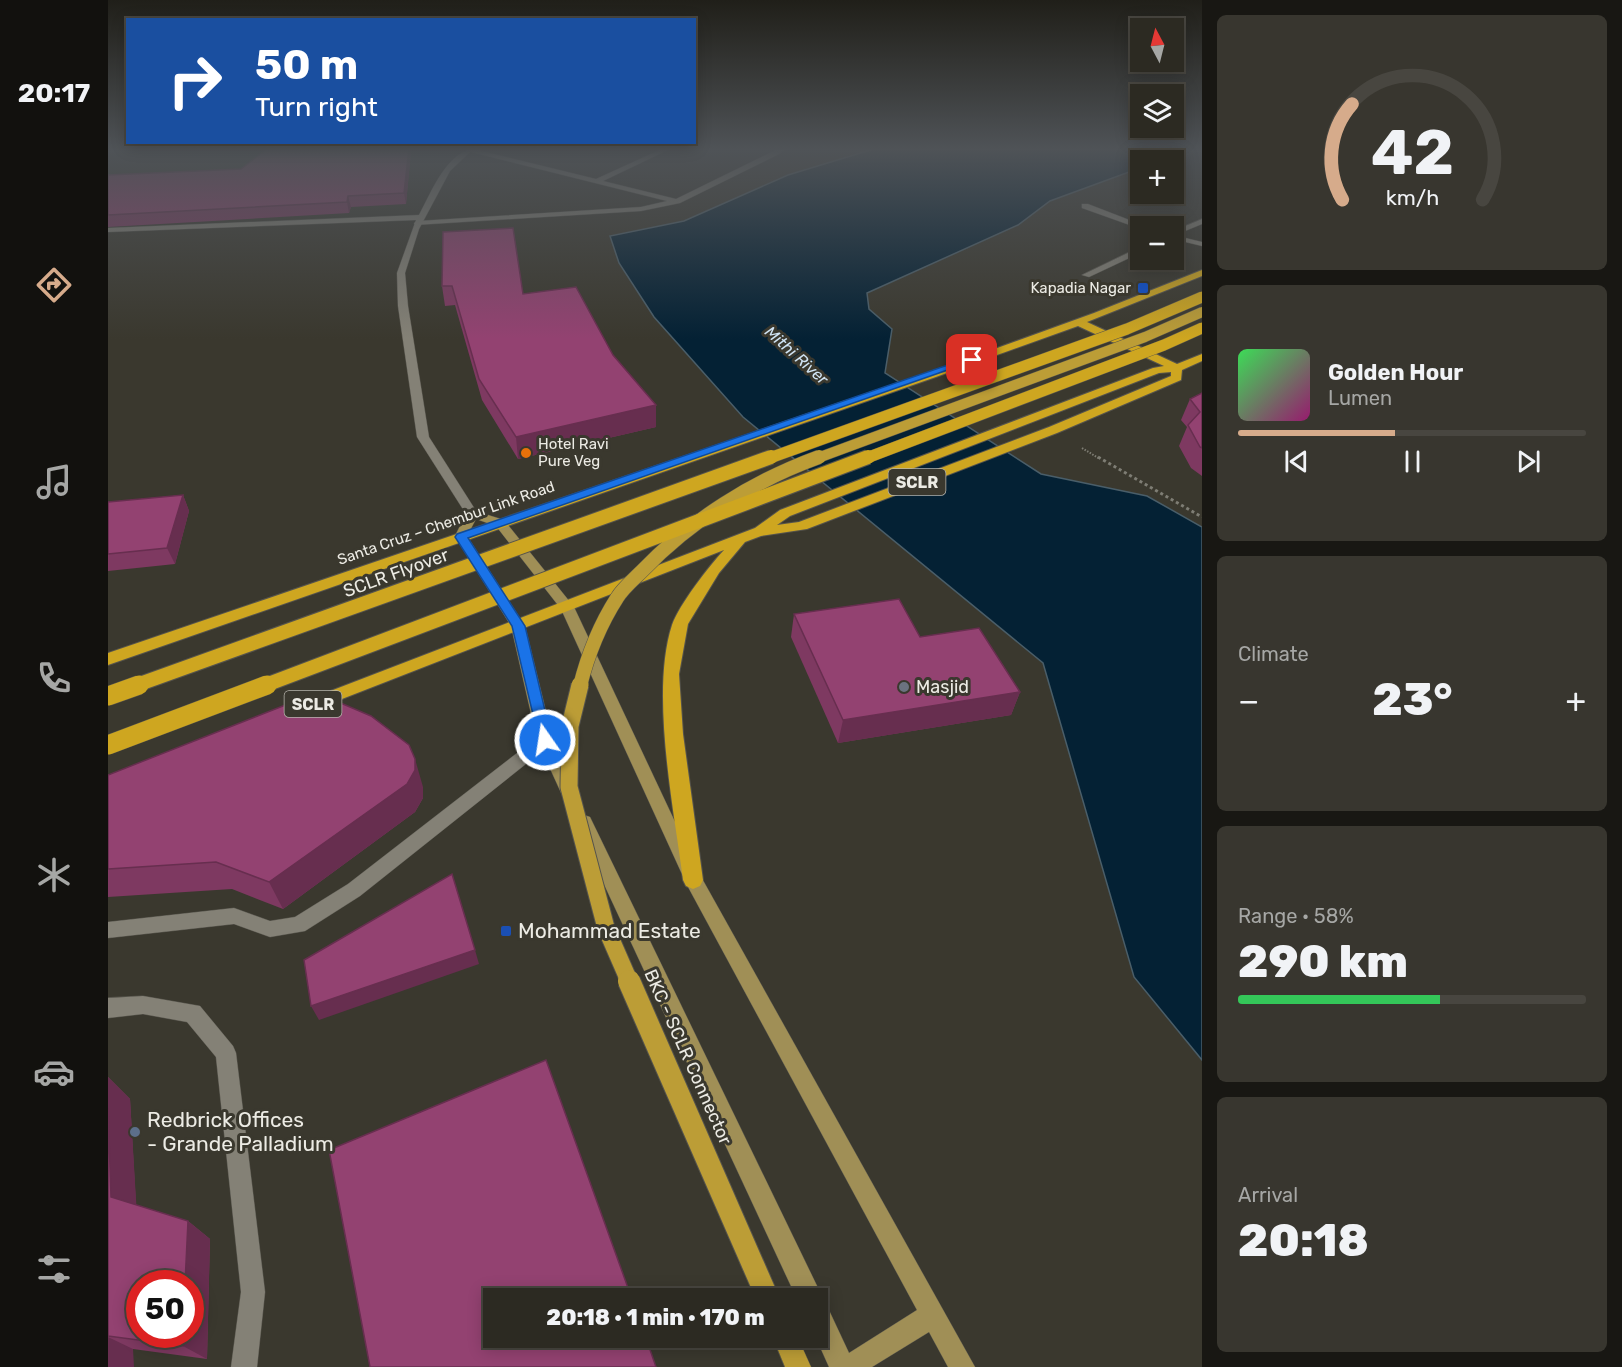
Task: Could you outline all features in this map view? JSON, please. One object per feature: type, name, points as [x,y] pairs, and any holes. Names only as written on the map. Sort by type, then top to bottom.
[{"type":"highway","name":"Santa Cruz – Chembur Link Road","points":[[108,659],[929,375],[1078,322],[1202,273]]},
{"type":"highway","name":"SCLR Flyover","points":[[108,696],[1127,328],[1202,297]]},
{"type":"highway","points":[[1078,322],[1176,368]]},
{"type":"highway","points":[[108,745],[1097,370],[1202,328]]},
{"type":"highway","name":"SCLR","points":[[285,715],[751,535],[802,526],[1053,430],[1177,378],[1176,368],[1202,357]]},
{"type":"highway","points":[[693,880],[674,734],[671,674],[680,624],[713,570],[751,535],[785,513],[1156,370],[1176,368]]},
{"type":"main road","name":"BKC - SCLR Connector","points":[[763,1288],[606,928],[568,787],[570,726],[589,650],[618,596],[683,533],[734,498],[788,469],[1145,337],[1202,312]]},
{"type":"main road","points":[[805,1288],[545,740],[518,626],[461,537],[472,514],[500,523],[567,607],[693,880],[962,1367]]},
{"type":"main road","points":[[849,1367],[933,1315]]},
{"type":"main road","points":[[828,1337],[842,1367]]},
{"type":"main road","points":[[790,1348],[798,1367]]},
{"type":"street","points":[[424,212],[401,273],[403,306],[423,437],[472,514]]},
{"type":"street","points":[[108,230],[420,220],[585,212]]},
{"type":"street","points":[[1101,212],[1130,222]]},
{"type":"street","points":[[1184,230],[1202,221]]},
{"type":"street","points":[[1184,239],[1202,244]]},
{"type":"street","points":[[1086,275],[1130,255]]},
{"type":"street","points":[[108,930],[234,916],[270,929],[298,925],[354,890],[545,740]]},
{"type":"street","points":[[108,1008],[143,1005],[193,1012],[226,1053],[252,1292],[244,1367]]},
{"type":"path","points":[[1053,430],[1106,464],[1202,517]]},
{"type":"water","name":"Mithi River","points":[[705,212],[1036,212],[1018,225],[867,293],[869,309],[892,329],[885,373],[1041,474],[1147,496],[1202,527],[1202,1060],[1134,977],[1043,663],[743,417],[654,317],[619,263],[610,236],[684,221]]},
{"type":"building","points":[[108,212],[167,212],[108,215]]},
{"type":"building","points":[[513,228],[523,294],[576,287],[613,355],[656,405],[516,437],[479,379],[452,286],[442,286],[443,232]]},
{"type":"building","points":[[1202,393],[1202,448],[1188,425],[1200,412],[1190,399]]},
{"type":"building","points":[[183,495],[167,548],[108,554],[108,502]]},
{"type":"building","name":"Masjid","points":[[899,599],[920,637],[979,628],[1020,692],[843,720],[794,614]]},
{"type":"building","points":[[327,701],[343,704],[371,716],[409,745],[415,759],[415,770],[407,784],[269,882],[216,862],[108,869],[108,775],[293,702]]},
{"type":"building","points":[[452,874],[475,950],[311,1006],[304,960]]},
{"type":"building","points":[[546,1060],[628,1288],[483,1288],[483,1348],[649,1348],[656,1367],[370,1367],[329,1150]]},
{"type":"building","points":[[108,1108],[111,1197],[188,1221],[186,1270],[126,1270],[126,1338],[108,1336]]},
{"type":"place","name":"Kapadia Nagar","points":[[1143,288]]},
{"type":"place","name":"Hotel Ravi Pure Veg","points":[[526,453]]},
{"type":"place","name":"Masjid","points":[[904,687]]},
{"type":"place","name":"Mohammad Estate","points":[[506,931]]},
{"type":"place","name":"Redbrick Offices - Grande Palladium","points":[[135,1132]]},
{"type":"route","points":[[545,740],[518,626],[461,537],[972,360]]}]
